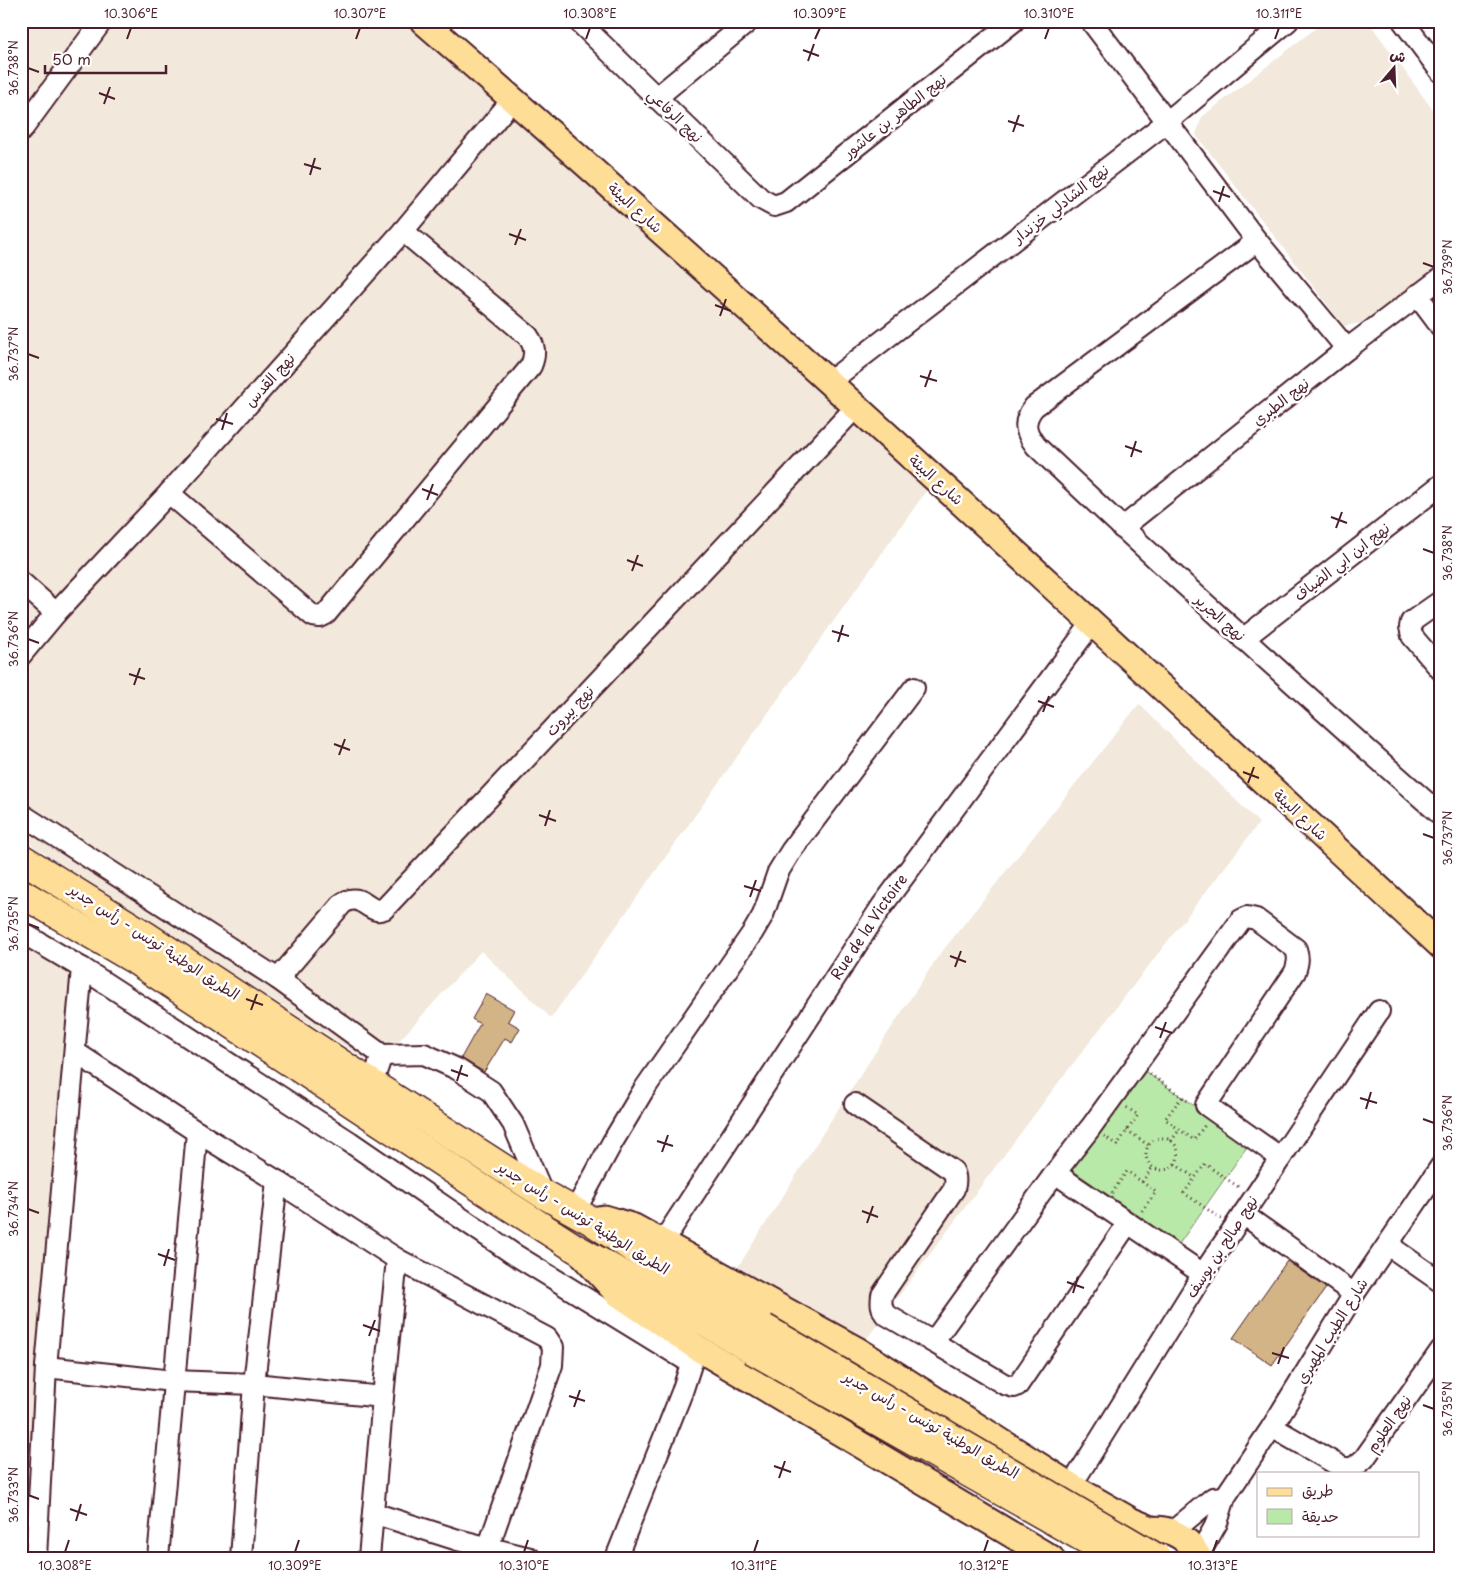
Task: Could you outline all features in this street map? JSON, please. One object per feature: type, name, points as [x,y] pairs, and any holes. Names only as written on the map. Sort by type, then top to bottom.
[{"type":"highway","name":"الطريق الوطنية تونس - رأس جدير","points":[[21,858],[146,936],[543,1194],[582,1215],[651,1260],[757,1338],[1118,1558]]},
{"type":"highway","name":"الطريق الوطنية تونس - رأس جدير","points":[[21,893],[135,960],[575,1248],[682,1308],[757,1338],[1157,1558]]},
{"type":"main road","name":"شارع البيئة","points":[[424,21],[830,382],[1441,946]]},
{"type":"main road","points":[[582,1215],[604,1218],[634,1227],[859,1351],[1071,1486],[1132,1521],[1183,1537],[1192,1546],[1198,1557]]},
{"type":"main road","points":[[575,1248],[618,1293],[694,1355],[1051,1558]]},
{"type":"main road","points":[[1118,1558],[1130,1539],[1142,1532],[1163,1531]]},
{"type":"street","points":[[21,131],[102,21]]},
{"type":"street","name":"نهج الرفاعي","points":[[578,21],[761,199],[774,206]]},
{"type":"street","points":[[656,98],[749,21]]},
{"type":"street","name":"نهج الطاهر بن عاشور","points":[[774,206],[786,202],[1014,21]]},
{"type":"street","points":[[1091,21],[1257,241],[1347,349]]},
{"type":"street","name":"نهج الشادلي خزندار","points":[[830,382],[1167,122],[1288,21]]},
{"type":"street","points":[[1402,21],[1441,72]]},
{"type":"street","name":"نهج القدس","points":[[21,655],[56,612],[169,493],[403,231],[513,99]]},
{"type":"street","points":[[169,493],[313,616],[320,617],[326,614],[531,366],[534,358],[535,349],[528,336],[403,231]]},
{"type":"street","name":"نهج الجرير","points":[[1257,241],[1034,407],[1026,421],[1029,438],[1122,528],[1243,639],[1441,815]]},
{"type":"street","name":"نهج الطبري","points":[[1122,528],[1347,349],[1441,278]]},
{"type":"street","points":[[1418,295],[1441,327]]},
{"type":"street","name":"نهج بيروت","points":[[278,979],[346,900],[355,899],[378,910],[384,909],[856,407]]},
{"type":"street","name":"نهج ابن ابي الضياف","points":[[1243,639],[1441,485]]},
{"type":"street","points":[[21,582],[56,612]]},
{"type":"street","points":[[1441,601],[1411,622],[1410,627],[1412,636],[1441,670]]},
{"type":"street","name":"Rue de la Victoire","points":[[662,1242],[876,914],[1092,622]]},
{"type":"street","points":[[582,1215],[612,1143],[643,1091],[753,932],[763,914],[778,872],[791,851],[914,688]]},
{"type":"street","points":[[21,814],[278,979],[382,1055],[424,1054],[457,1068],[491,1091],[513,1124],[543,1194]]},
{"type":"street","points":[[933,1342],[1055,1173],[1113,1098],[1241,920],[1248,917],[1256,919],[1296,949],[1298,963],[1295,972],[1211,1108],[1280,1158]]},
{"type":"street","points":[[21,932],[82,968],[350,1142],[512,1253],[694,1355],[682,1392],[616,1558]]},
{"type":"street","points":[[36,1558],[46,1367],[82,968]]},
{"type":"street","name":"نهج صالح بن يوسف","points":[[1071,1486],[1202,1274],[1379,1011]]},
{"type":"street","points":[[75,1052],[397,1259],[547,1338],[553,1347],[552,1365],[488,1548]]},
{"type":"street","points":[[372,1084],[382,1055]]},
{"type":"street","points":[[855,1104],[953,1170],[955,1174],[956,1184],[954,1189],[882,1295],[881,1308],[884,1314],[1004,1384],[1014,1387],[1018,1385],[1130,1224]]},
{"type":"street","points":[[158,1558],[197,1132]]},
{"type":"street","name":"شارع الطيب المهيري","points":[[1198,1557],[1217,1523],[1225,1497],[1272,1427],[1354,1294],[1441,1166]]},
{"type":"street","points":[[1055,1173],[1202,1274]]},
{"type":"street","points":[[241,1558],[254,1384],[277,1181]]},
{"type":"street","points":[[1243,1213],[1354,1294]]},
{"type":"street","points":[[1388,1245],[1441,1282]]},
{"type":"street","points":[[370,1558],[382,1397],[397,1259]]},
{"type":"street","name":"نهج العلوم","points":[[1272,1427],[1343,1468],[1353,1468],[1364,1460],[1441,1350]]},
{"type":"street","points":[[46,1367],[173,1380],[254,1384],[382,1397]]},
{"type":"street","points":[[1163,1531],[1213,1498],[1225,1497]]},
{"type":"street","points":[[373,1513],[458,1540],[530,1558]]},
{"type":"path","points":[[1137,1064],[1196,1107],[1211,1108],[1194,1140],[1165,1119],[1182,1097]]},
{"type":"path","points":[[1091,1127],[1116,1145],[1138,1115],[1113,1098]]},
{"type":"path","points":[[1127,1130],[1148,1145]]},
{"type":"path","points":[[1171,1141],[1180,1130]]},
{"type":"path","points":[[1159,1138],[1166,1138],[1171,1141],[1178,1152],[1175,1164],[1164,1171],[1152,1168],[1146,1157],[1148,1145],[1153,1140],[1159,1138]]},
{"type":"path","points":[[1175,1164],[1195,1178]]},
{"type":"path","points":[[1205,1164],[1243,1213],[1184,1193],[1205,1164]]},
{"type":"path","points":[[1142,1182],[1152,1168]]},
{"type":"path","points":[[1102,1205],[1127,1172],[1142,1182],[1156,1192],[1130,1224]]},
{"type":"shaded area","points":[[21,21],[434,21],[939,473],[551,1018],[481,951],[376,1066],[21,838]]},
{"type":"shaded area","points":[[1325,21],[1368,21],[1441,121],[1441,264],[1361,323],[1344,326],[1196,135],[1202,117]]},
{"type":"shaded area","points":[[1139,704],[1259,823],[1058,1083],[862,1345],[733,1275],[937,958]]},
{"type":"shaded area","points":[[21,942],[73,976],[26,1558],[21,1558]]},
{"type":"green space","points":[[1143,1070],[1249,1144],[1179,1244],[1072,1170]]},
{"type":"building","points":[[486,994],[514,1010],[508,1021],[520,1028],[512,1042],[505,1038],[484,1072],[461,1058],[480,1024],[472,1019]]},
{"type":"building","points":[[1287,1261],[1326,1288],[1272,1365],[1233,1338]]}]
